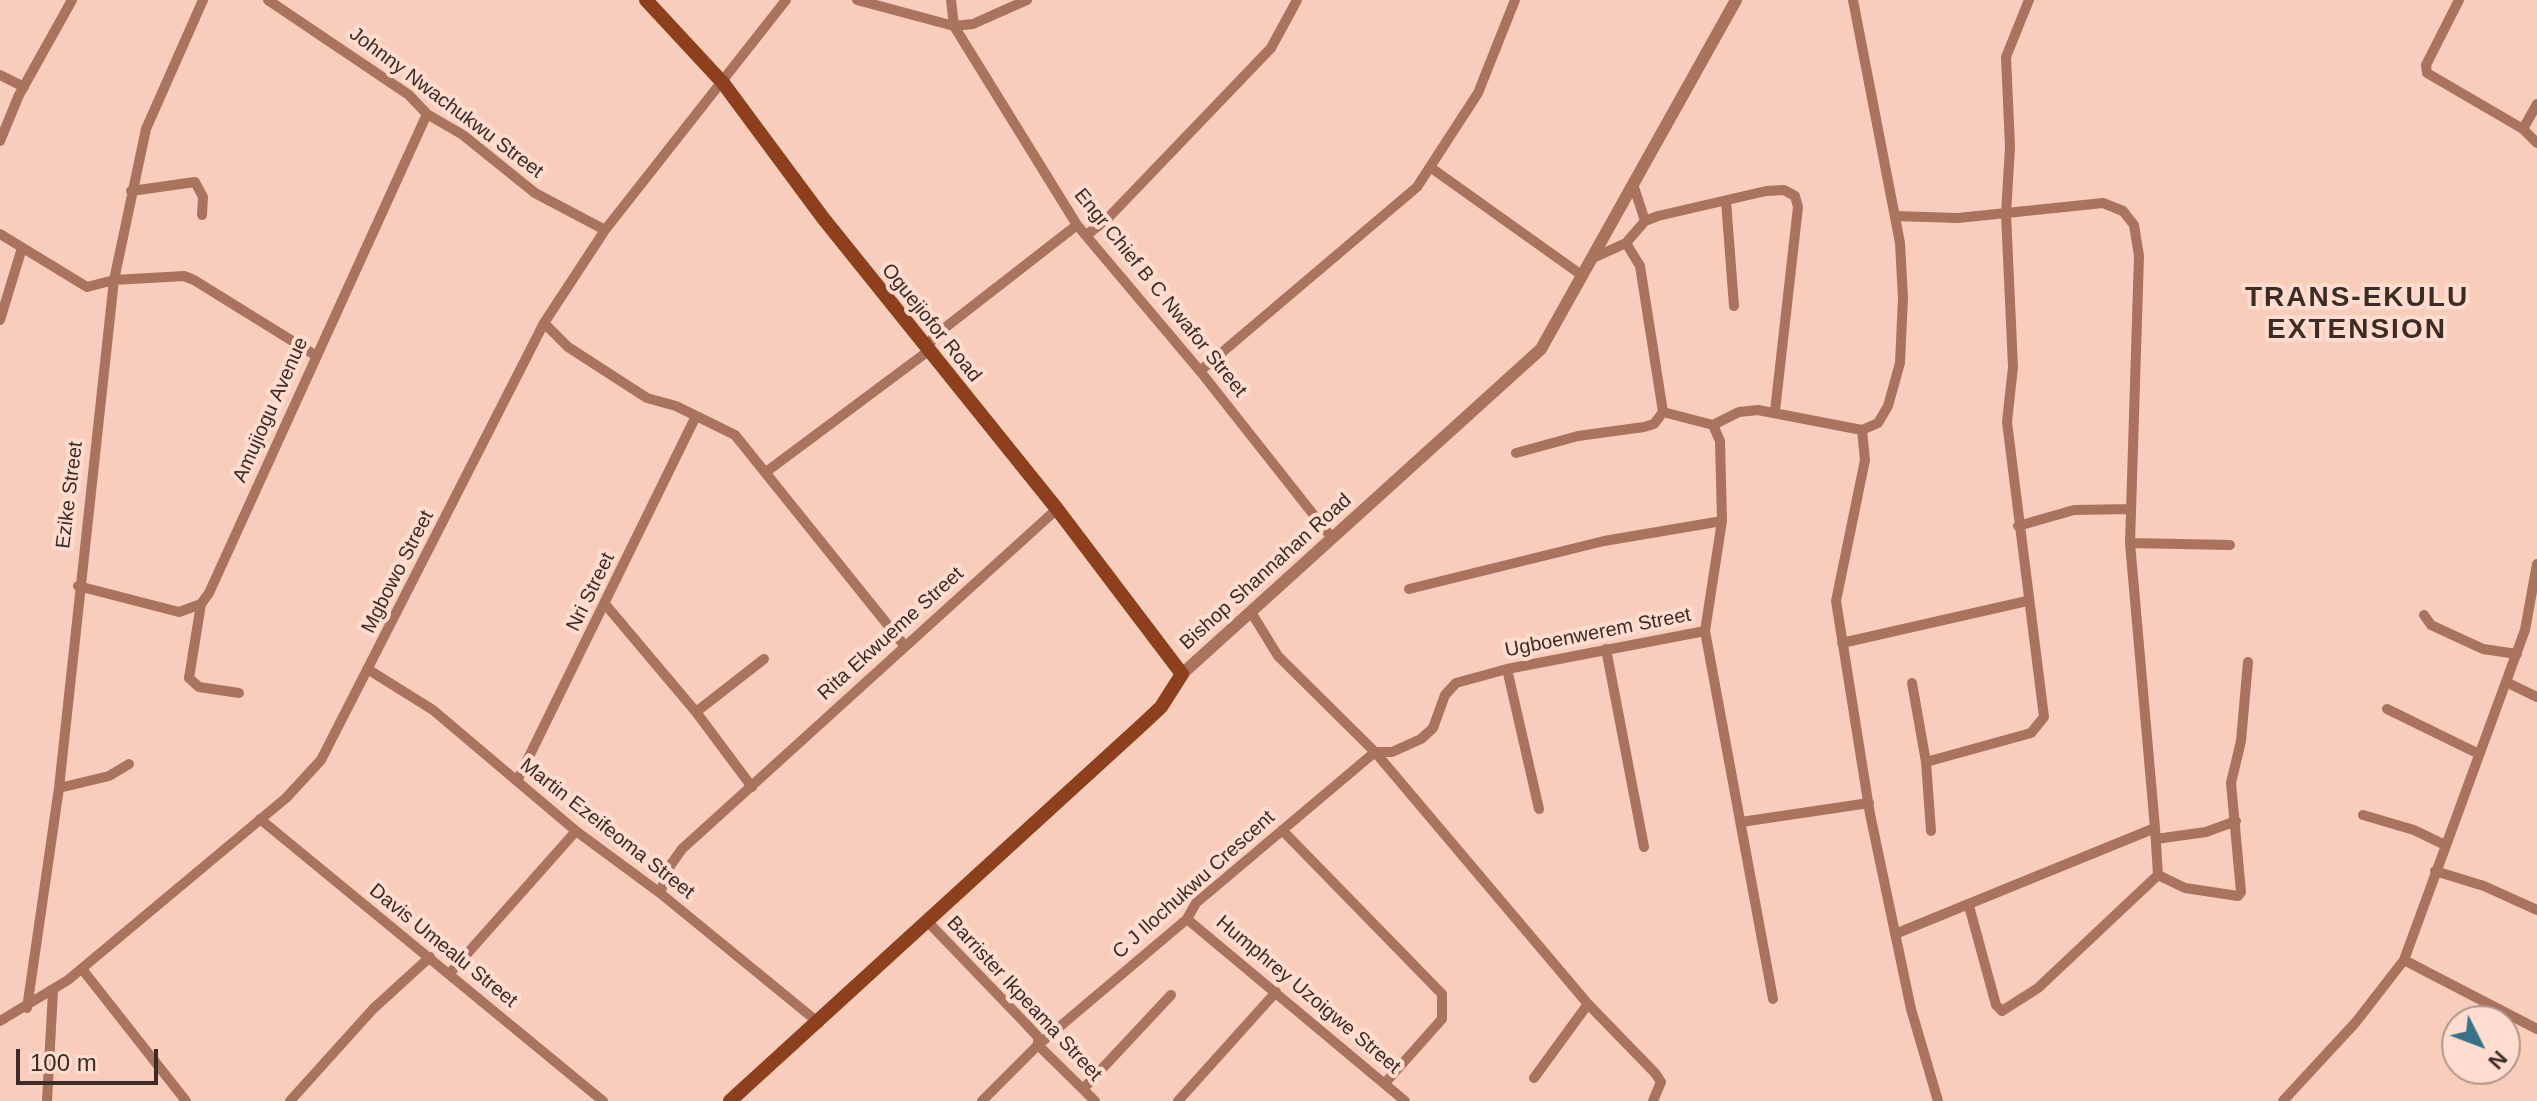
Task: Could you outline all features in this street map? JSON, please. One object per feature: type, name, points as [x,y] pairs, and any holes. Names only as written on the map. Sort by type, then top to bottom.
[{"type":"main road","name":"Oguejiofor Road","points":[[646,0],[723,83],[927,352],[1057,509],[1182,674]]},
{"type":"main road","name":"Bishop Shannahan Road","points":[[730,1101],[819,1023],[1161,707],[1182,674]]},
{"type":"street","points":[[0,141],[24,87],[72,0]]},
{"type":"street","name":"Ezike Street","points":[[27,1008],[59,788],[78,586],[114,280],[146,129],[203,0]]},
{"type":"street","name":"Johnny Nwachukwu Street","points":[[268,0],[409,95],[427,114],[463,135],[535,193],[605,230]]},
{"type":"street","name":"Mgbowo Street","points":[[0,1021],[27,1008],[82,969],[260,819],[321,760],[544,323],[605,230],[786,0]]},
{"type":"street","points":[[857,0],[954,26],[973,24],[1027,0]]},
{"type":"street","points":[[951,0],[954,26]]},
{"type":"street","points":[[1088,234],[1108,218],[1271,48],[1297,0]]},
{"type":"street","points":[[1200,371],[1417,187],[1478,93],[1515,0]]},
{"type":"street","name":"Bishop Shannahan Road","points":[[1182,674],[1329,536],[1541,349],[1580,274],[1736,0]]},
{"type":"street","points":[[1663,412],[1713,425],[1739,412],[1775,411],[1862,430],[1872,428],[1891,399],[1900,363],[1903,298],[1895,216],[1853,0]]},
{"type":"street","points":[[1926,762],[2031,733],[2039,727],[2044,717],[2027,601],[2007,422],[2013,367],[2006,214],[2010,147],[2006,57],[2029,0]]},
{"type":"street","points":[[2459,0],[2426,65],[2427,73],[2523,129],[2537,143]]},
{"type":"street","name":"Engr Chief B C Nwafor Street","points":[[954,26],[1077,225],[1088,234],[1200,371],[1329,536]]},
{"type":"street","points":[[0,75],[24,87]]},
{"type":"street","points":[[2523,129],[2537,104]]},
{"type":"street","name":"Amujiogu Avenue","points":[[239,693],[199,687],[189,678],[201,604],[209,593],[427,114]]},
{"type":"street","points":[[1430,167],[1580,274]]},
{"type":"street","points":[[131,191],[195,182],[203,197],[202,215]]},
{"type":"street","points":[[1633,184],[1645,221]]},
{"type":"street","points":[[1591,259],[1626,243],[1645,221],[1775,191],[1784,190],[1795,196],[1798,207],[1775,411]]},
{"type":"street","points":[[1726,201],[1734,306]]},
{"type":"street","points":[[1895,216],[1958,218],[2103,203],[2123,211],[2134,225],[2139,256],[2130,543],[2158,875]]},
{"type":"street","points":[[766,472],[927,352],[933,337],[1077,225]]},
{"type":"street","points":[[0,234],[87,287],[114,280],[184,276],[315,355]]},
{"type":"street","points":[[1516,453],[1578,436],[1644,427],[1654,424],[1663,412],[1640,266],[1626,243]]},
{"type":"street","points":[[0,320],[22,248]]},
{"type":"street","points":[[544,323],[568,347],[647,398],[676,406],[735,435],[904,645]]},
{"type":"street","name":"Nri Street","points":[[517,781],[695,418]]},
{"type":"street","name":"Ugboenwerem Street","points":[[1375,752],[1392,752],[1421,739],[1438,718],[1449,687],[1507,669],[1705,631],[1722,521],[1720,441],[1713,425]]},
{"type":"street","points":[[1862,430],[1865,460],[1836,601],[1869,803],[1895,934],[1922,1052],[1938,1101]]},
{"type":"street","name":"Rita Ekwueme Street","points":[[660,893],[670,866],[682,849],[1057,509]]},
{"type":"street","points":[[2018,526],[2074,510],[2131,509]]},
{"type":"street","points":[[1409,589],[1604,541],[1722,521]]},
{"type":"street","points":[[2130,543],[2230,545]]},
{"type":"street","points":[[2283,1101],[2356,1022],[2404,960],[2517,654],[2535,590],[2537,564]]},
{"type":"street","points":[[78,586],[179,612],[201,604]]},
{"type":"street","points":[[1842,643],[2027,601]]},
{"type":"street","points":[[605,604],[696,712],[752,787]]},
{"type":"street","points":[[1251,612],[1278,656],[1375,752],[1588,1004],[1661,1082],[1653,1101]]},
{"type":"street","points":[[2424,615],[2431,625],[2483,649],[2517,654]]},
{"type":"street","points":[[1705,631],[1773,999]]},
{"type":"street","points":[[1606,649],[1644,847]]},
{"type":"street","points":[[696,712],[764,659]]},
{"type":"street","points":[[2158,875],[2185,888],[2238,896],[2242,888],[2231,783],[2241,741],[2248,662]]},
{"type":"street","points":[[1507,669],[1539,809]]},
{"type":"street","name":"Martin Ezeifeoma Street","points":[[369,670],[433,710],[576,831],[660,893],[819,1023]]},
{"type":"street","points":[[2506,682],[2537,697]]},
{"type":"street","points":[[1912,683],[1926,762],[1931,831]]},
{"type":"street","points":[[2387,709],[2479,754]]},
{"type":"street","name":"C J Ilochukwu Crescent","points":[[982,1101],[1038,1045],[1187,919],[1196,903],[1375,752]]},
{"type":"street","points":[[59,788],[109,776],[129,764]]},
{"type":"street","points":[[1741,822],[1869,803]]},
{"type":"street","points":[[2363,815],[2414,830],[2445,845]]},
{"type":"street","name":"Davis Umealu Street","points":[[260,819],[603,1101]]},
{"type":"street","points":[[1895,934],[2155,833],[2206,832],[2236,821]]},
{"type":"street","points":[[1282,830],[1442,994],[1442,1019],[1386,1082]]},
{"type":"street","points":[[450,973],[576,831]]},
{"type":"street","points":[[2435,871],[2484,886],[2534,909],[2537,896]]},
{"type":"street","points":[[1969,906],[1996,1005],[2002,1011],[2038,988],[2158,875]]},
{"type":"street","name":"Humphrey Uzoigwe Street","points":[[1187,919],[1386,1082],[1405,1101]]},
{"type":"street","name":"Barrister Ikpeama Street","points":[[928,922],[1038,1037],[1038,1045],[1095,1101]]},
{"type":"street","points":[[290,1101],[373,1009],[430,957]]},
{"type":"street","points":[[2404,960],[2537,1029]]},
{"type":"street","points":[[82,969],[186,1101]]},
{"type":"street","points":[[47,1101],[53,991]]},
{"type":"street","points":[[1178,1101],[1276,992]]},
{"type":"street","points":[[1083,1089],[1171,995]]},
{"type":"street","points":[[1534,1078],[1588,1004]]},
{"type":"district","name":"TRANS-EKULU EXTENSION","points":[[2357,314]]}]
